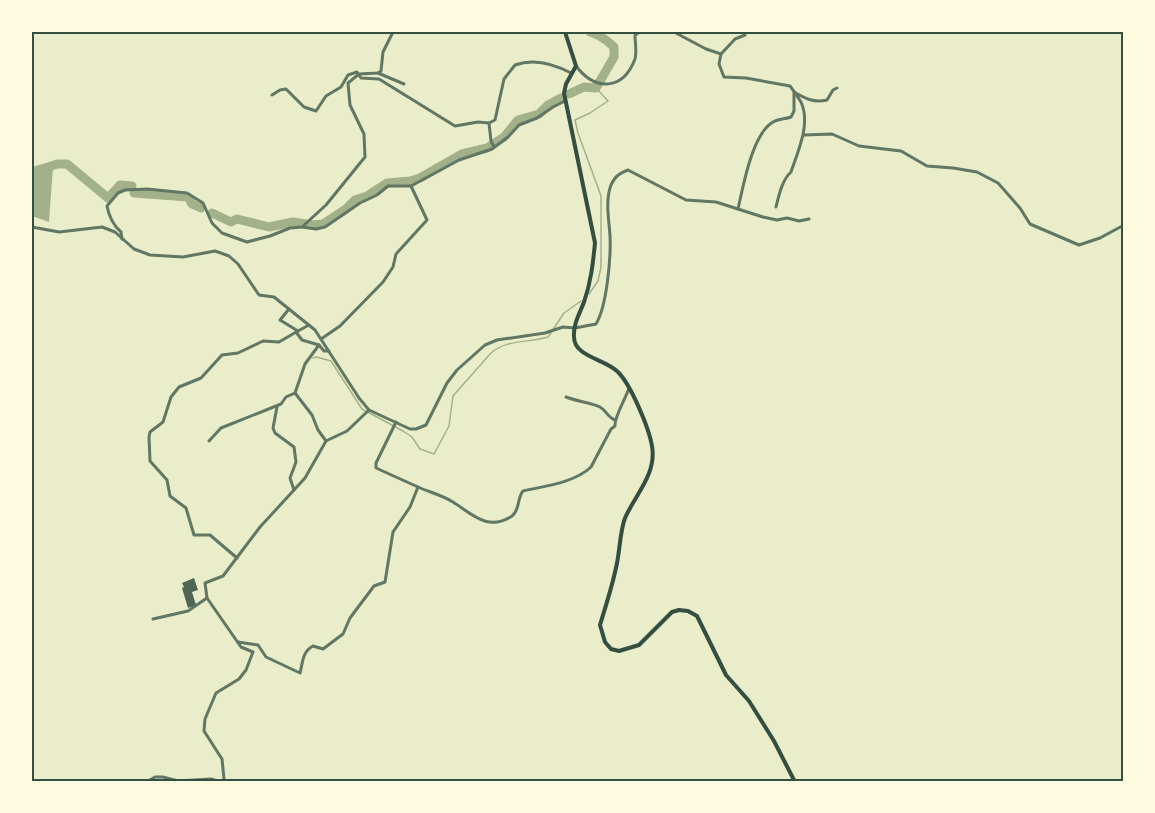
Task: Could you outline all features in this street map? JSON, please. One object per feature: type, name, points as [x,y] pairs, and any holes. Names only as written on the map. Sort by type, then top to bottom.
[{"type":"main road","points":[[566,32],[576,66],[566,84],[564,93],[595,243],[593,268],[574,338],[576,346],[581,351],[618,371],[629,388],[652,446],[653,457],[647,478],[625,518],[617,564],[600,625],[601,634],[610,649],[619,651],[639,645],[672,612],[688,611],[697,616],[726,675],[749,701],[774,741],[795,782]]},
{"type":"street","points":[[378,73],[382,67],[383,52],[393,32]]},
{"type":"street","points":[[576,66],[580,72],[599,84],[618,82],[628,72],[636,53],[635,33],[640,32]]},
{"type":"street","points":[[674,32],[706,49],[721,54]]},
{"type":"street","points":[[745,35],[735,39],[721,54],[719,64],[724,77],[746,78],[790,86],[803,110],[804,135],[776,207]]},
{"type":"street","points":[[358,74],[361,78],[381,80],[455,126],[478,122],[489,123],[495,120],[504,79],[514,65],[534,61],[557,66],[573,74]]},
{"type":"street","points":[[272,96],[280,90],[288,90],[304,107],[316,111],[328,94],[341,87],[348,75],[357,72],[358,74],[378,73],[404,84]]},
{"type":"street","points":[[305,224],[326,205],[365,157],[364,134],[350,105],[348,90],[348,83],[358,74]]},
{"type":"street","points":[[794,92],[820,102],[827,100],[832,90],[837,88]]},
{"type":"street","points":[[738,209],[752,153],[768,127],[774,122],[791,117],[794,111],[794,92]]},
{"type":"street","points":[[122,239],[121,232],[109,216],[107,206],[120,191],[130,189],[187,193],[202,203],[217,229],[243,242],[305,224],[325,227],[388,186],[411,186],[459,160],[480,155],[508,137],[519,125],[537,118],[552,107],[566,101]]},
{"type":"street","points":[[489,123],[493,145]]},
{"type":"street","points":[[804,135],[832,134],[859,146],[900,151],[927,166],[976,172],[998,183],[1020,208],[1030,224],[1079,245],[1100,238],[1124,225]]},
{"type":"street","points":[[32,227],[59,232],[102,227],[115,232],[134,249],[144,254],[183,257],[215,251],[229,256],[238,264],[259,295],[274,297],[309,325],[369,410],[410,429],[416,429],[426,425],[441,393],[457,370],[485,345],[497,340],[545,333],[563,327],[575,328],[596,324],[600,318],[607,283],[610,236],[609,200],[612,184],[618,174],[628,170],[686,200],[716,202],[763,218],[809,219]]},
{"type":"street","points":[[321,339],[340,326],[383,282],[393,267],[396,254],[427,220],[411,186]]},
{"type":"street","points":[[290,309],[280,320],[297,332],[302,340],[319,345],[324,351],[329,351]]},
{"type":"street","points":[[237,558],[210,535],[194,535],[186,508],[170,496],[167,480],[150,461],[150,432],[163,422],[171,397],[179,387],[201,378],[222,356],[238,353],[263,341],[279,342],[309,325]]},
{"type":"street","points":[[209,441],[221,428],[277,407],[286,397],[295,393],[305,364],[319,345]]},
{"type":"street","points":[[396,422],[376,463],[376,468],[451,501],[479,520],[497,523],[513,515],[519,496],[524,491],[558,483],[591,467],[611,429],[615,426],[615,420],[629,388]]},
{"type":"street","points":[[295,393],[312,415],[318,430],[326,441]]},
{"type":"street","points":[[566,397],[598,406],[604,410],[606,415],[615,420]]},
{"type":"street","points":[[277,407],[273,428],[275,433],[294,447],[296,462],[290,478],[294,490]]},
{"type":"street","points":[[146,782],[155,777],[178,781],[211,779],[221,782],[224,779],[222,759],[204,731],[205,719],[216,693],[238,679],[246,670],[253,652],[242,647],[207,598],[205,583],[223,576],[260,527],[305,478],[326,441],[346,431],[369,410]]},
{"type":"street","points":[[238,642],[258,645],[266,657],[300,673],[304,654],[308,649],[313,646],[323,649],[333,643],[343,634],[350,618],[374,586],[385,582],[393,532],[410,507],[418,487]]},
{"type":"street","points":[[153,619],[188,611],[207,598]]},
{"type":"shaded area","points":[[54,161],[49,222],[32,216],[32,167]]},
{"type":"building","points":[[194,578],[198,590],[192,592],[196,605],[188,608],[182,583]]},
{"type":"waterway","points":[[569,94],[584,87],[596,88],[614,57],[614,47],[597,34],[590,32]]},
{"type":"waterway","points":[[589,294],[598,281],[601,267],[601,196],[575,120],[608,101],[596,88]]},
{"type":"waterway","points":[[212,213],[231,222],[237,219],[269,227],[293,222],[323,224],[355,200],[367,196],[387,183],[420,178],[462,154],[487,148],[504,137],[518,120],[539,114],[548,105],[561,98]]},
{"type":"waterway","points":[[43,169],[57,164],[67,164],[108,198],[120,185],[132,186]]},
{"type":"waterway","points":[[134,193],[188,197],[192,204],[201,208]]},
{"type":"waterway","points":[[313,358],[331,361],[362,409],[412,437],[420,449],[434,454],[449,426],[453,396],[491,353],[511,343],[548,337],[564,313],[581,301]]}]
